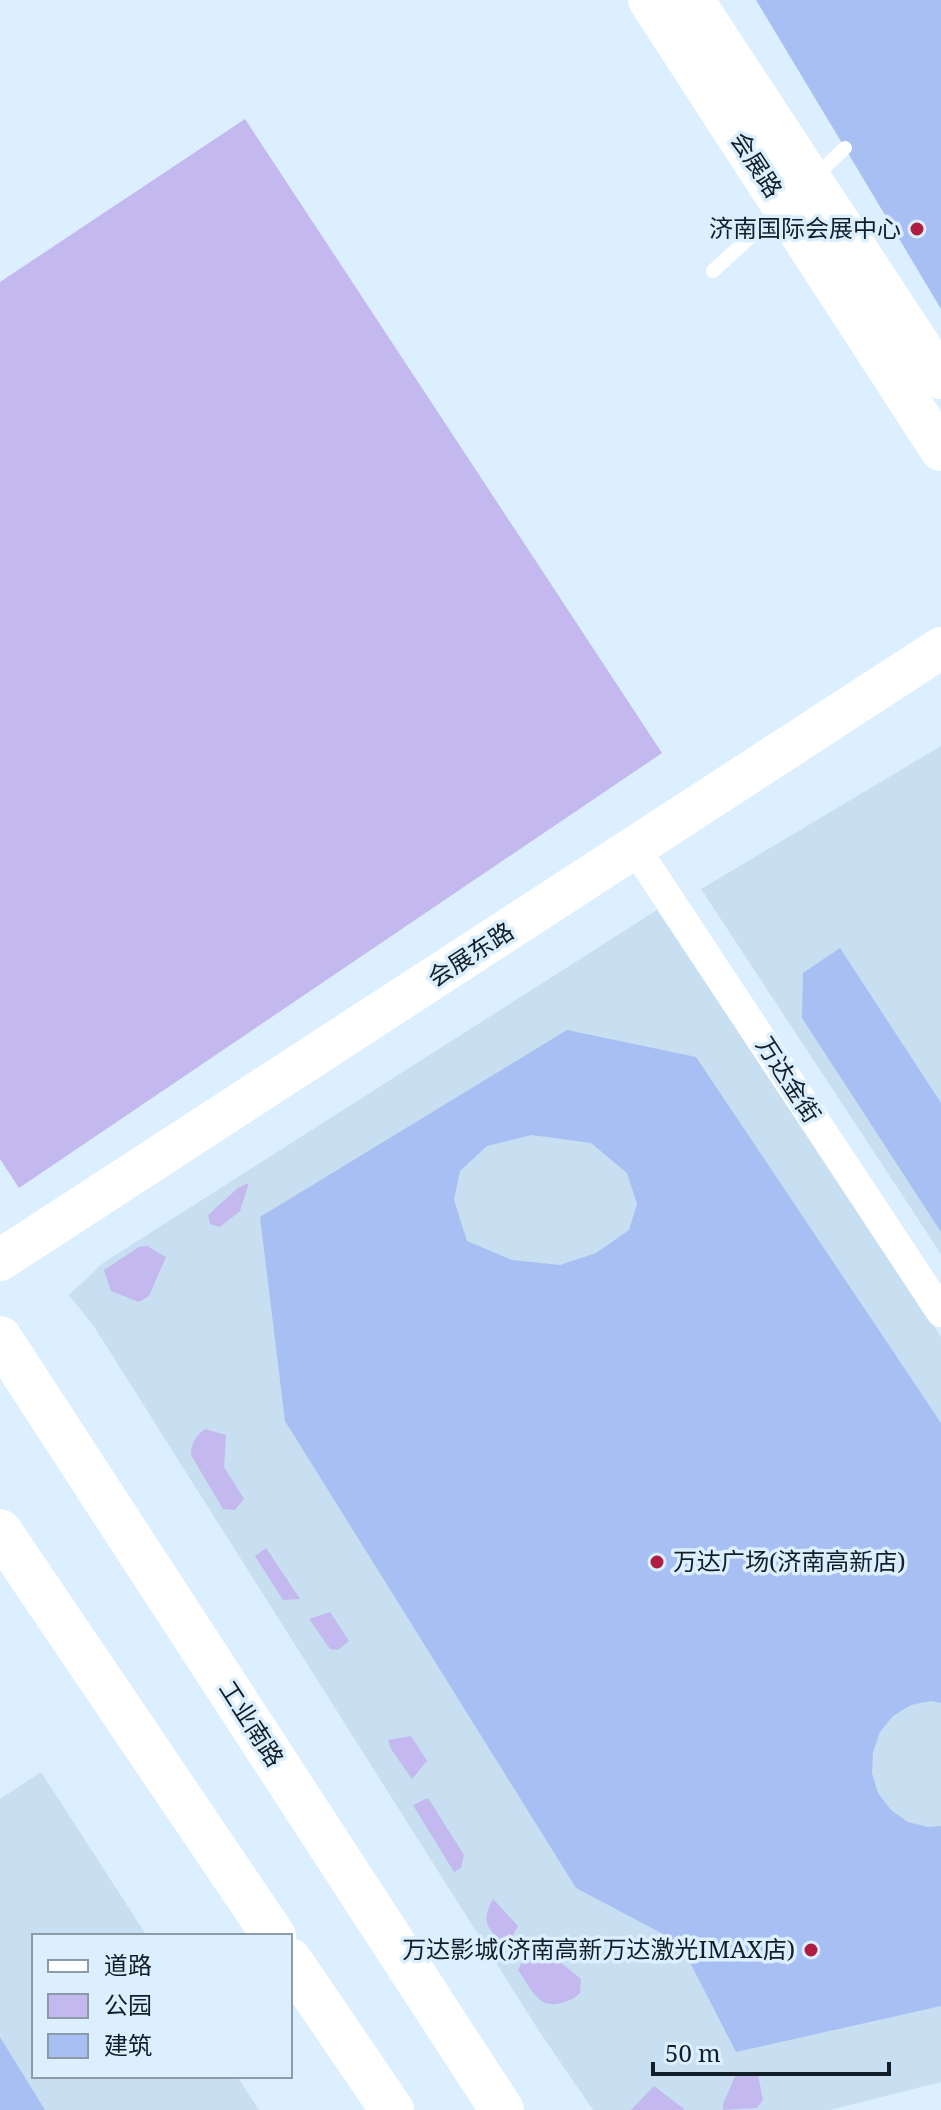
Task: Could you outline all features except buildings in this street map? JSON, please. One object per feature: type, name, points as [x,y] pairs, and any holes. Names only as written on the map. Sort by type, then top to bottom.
[{"type":"main road","name":"工业南路","points":[[0,1338],[502,2110]]},
{"type":"main road","points":[[0,1531],[273,1934]]},
{"type":"main road","points":[[292,1963],[392,2110]]},
{"type":"street","name":"会展路","points":[[649,0],[941,450]]},
{"type":"street","name":"会展路","points":[[693,0],[941,378]]},
{"type":"street","name":"会展东路","points":[[0,1260],[941,648]]},
{"type":"street","name":"万达金街","points":[[635,848],[941,1312]]},
{"type":"lane","points":[[713,271],[839,154]]},
{"type":"shaded area","points":[[941,746],[941,1254],[701,889]]},
{"type":"shaded area","name":"万达广场(济南高新店)","points":[[657,910],[941,1337],[941,2082],[830,2110],[593,2110],[539,2031],[93,1325],[69,1295],[103,1263]]},
{"type":"shaded area","points":[[41,1772],[146,1934],[32,1934],[32,2078],[238,2078],[259,2110],[0,2110],[0,1799]]},
{"type":"green space","points":[[245,119],[662,753],[19,1188],[0,1159],[0,282]]},
{"type":"green space","points":[[249,1183],[240,1211],[220,1227],[210,1224],[208,1215],[238,1188]]},
{"type":"green space","points":[[147,1246],[166,1257],[149,1296],[139,1302],[111,1291],[104,1270],[139,1247]]},
{"type":"green space","points":[[205,1429],[226,1435],[224,1467],[244,1499],[235,1510],[223,1509],[191,1455],[195,1440]]},
{"type":"green space","points":[[266,1548],[300,1599],[283,1600],[255,1556]]},
{"type":"green space","points":[[330,1612],[349,1641],[338,1650],[330,1649],[309,1619]]},
{"type":"green space","points":[[411,1736],[427,1761],[412,1779],[388,1740]]},
{"type":"green space","points":[[428,1798],[464,1855],[461,1868],[454,1872],[413,1805]]},
{"type":"green space","points":[[493,1899],[518,1926],[506,1948],[486,1920]]},
{"type":"green space","points":[[533,1940],[581,1979],[580,1993],[576,1997],[562,2003],[547,2003],[531,1990],[518,1970]]},
{"type":"green space","points":[[736,2074],[758,2075],[763,2100],[757,2108],[723,2110]]},
{"type":"green space","points":[[654,2086],[684,2109],[684,2110],[631,2110]]},
{"type":"place","name":"济南国际会展中心","points":[[917,229]]},
{"type":"place","name":"万达广场(济南高新店)","points":[[657,1562]]},
{"type":"place","name":"万达影城(济南高新万达激光IMAX店)","points":[[811,1950]]}]
